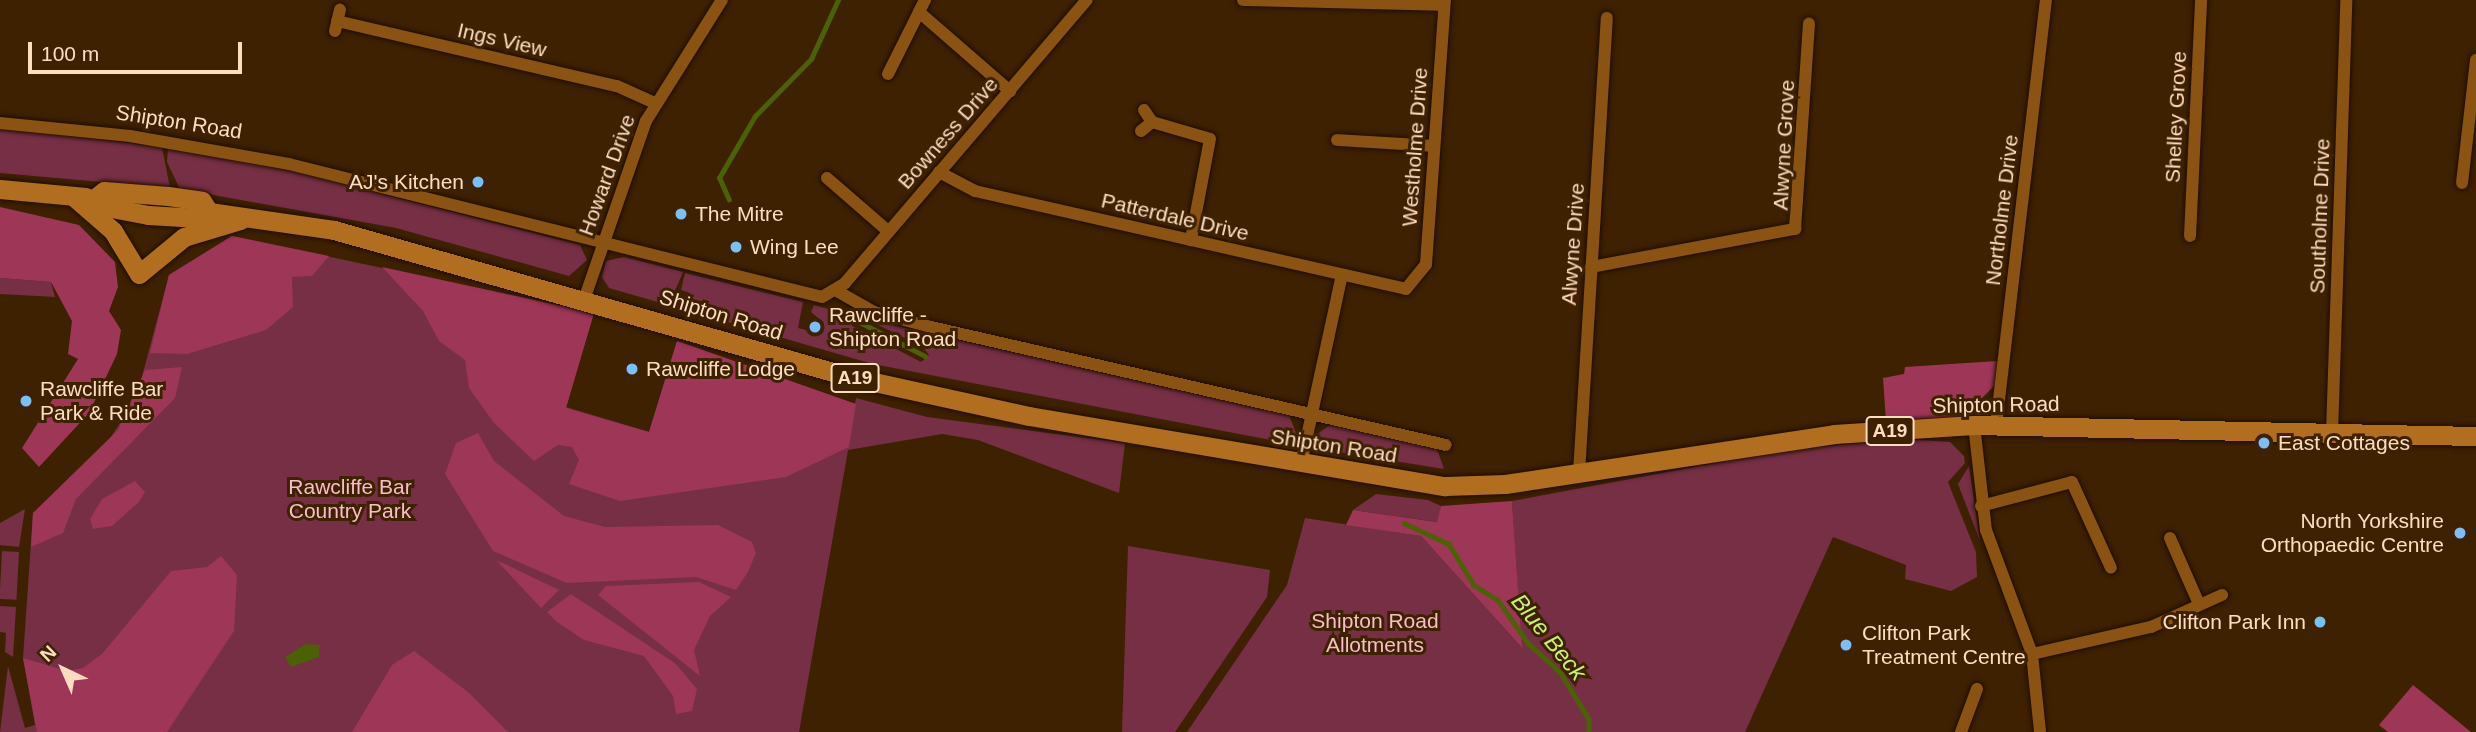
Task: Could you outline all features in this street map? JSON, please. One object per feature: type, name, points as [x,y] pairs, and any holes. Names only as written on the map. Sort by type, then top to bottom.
[{"type":"main road","name":"Shipton Road","points":[[0,188],[95,198],[104,191],[168,196],[202,201],[209,212]]},
{"type":"main road","points":[[73,196],[113,231],[139,274],[184,237],[248,218]]},
{"type":"main road","points":[[148,215],[168,196]]},
{"type":"main road","name":"Shipton Road","points":[[95,198],[101,206],[148,215],[199,218],[209,212],[386,241],[585,297],[847,376],[1301,464],[1445,486],[1579,473],[1772,442],[1974,425],[2476,435]]},
{"type":"street","name":"Howard Drive","points":[[585,297],[655,103],[722,0]]},
{"type":"street","name":"Bowness Drive","points":[[838,291],[1087,0]]},
{"type":"street","points":[[1243,0],[1444,2]]},
{"type":"street","name":"Northolme Drive","points":[[1996,425],[2046,0]]},
{"type":"street","name":"Shelley Grove","points":[[2190,236],[2201,0]]},
{"type":"street","name":"Southolme Drive","points":[[2332,433],[2346,0]]},
{"type":"street","name":"Westholme Drive","points":[[1406,289],[1426,264],[1444,2]]},
{"type":"street","points":[[888,74],[922,6],[1010,91]]},
{"type":"street","name":"Alwyne Drive","points":[[1579,473],[1607,18]]},
{"type":"street","name":"Ings View","points":[[337,21],[617,86],[655,103]]},
{"type":"street","name":"Alwyne Grove","points":[[1591,267],[1795,229],[1809,23]]},
{"type":"street","points":[[2462,183],[2476,60]]},
{"type":"street","points":[[1144,110],[1152,122],[1210,139],[1191,240]]},
{"type":"street","points":[[1141,131],[1152,122]]},
{"type":"street","name":"Shipton Road","points":[[0,123],[130,136],[289,164],[807,296],[838,291],[874,312],[931,327],[1446,445]]},
{"type":"street","points":[[1336,140],[1434,146]]},
{"type":"street","name":"Patterdale Drive","points":[[939,172],[975,191],[1406,289]]},
{"type":"street","points":[[827,178],[888,231]]},
{"type":"street","points":[[1301,464],[1310,412],[1342,275]]},
{"type":"street","points":[[1974,425],[1981,506],[2032,654],[2040,732]]},
{"type":"street","points":[[1981,506],[2072,482],[2111,568]]},
{"type":"street","points":[[2170,538],[2199,604]]},
{"type":"street","points":[[2032,654],[2151,627],[2222,595]]},
{"type":"street","points":[[1961,732],[1977,689]]},
{"type":"green space","points":[[0,128],[162,147],[170,188],[0,173]]},
{"type":"green space","points":[[168,148],[289,170],[580,245],[587,260],[569,276],[396,228],[180,189],[167,162]]},
{"type":"green space","name":"Rawcliffe Bar Country Park","points":[[232,236],[594,313],[566,407],[649,432],[677,341],[855,404],[856,398],[927,417],[1125,443],[1119,493],[978,440],[942,434],[848,450],[799,732],[0,732],[8,666],[25,728],[35,725],[23,658],[33,513],[101,452],[136,399],[169,275]]},
{"type":"green space","points":[[624,257],[683,272],[671,300],[684,304],[690,293],[681,290],[685,273],[803,302],[798,328],[822,334],[824,323],[811,312],[814,305],[850,315],[852,326],[921,362],[929,355],[923,347],[866,319],[1289,415],[1296,433],[1293,441],[1281,442],[873,364],[609,288],[602,277],[606,261]]},
{"type":"green space","points":[[0,278],[51,282],[55,297],[0,294]]},
{"type":"green space","points":[[1331,424],[1437,449],[1444,469],[1319,449],[1316,435]]},
{"type":"green space","points":[[1905,439],[1950,442],[1964,456],[1965,463],[1948,482],[1976,552],[1977,577],[1951,591],[1905,579],[1906,565],[1833,537],[1745,732],[1187,732],[1287,585],[1305,518],[1421,536],[1521,647],[1512,501],[1785,450]]},
{"type":"green space","points":[[1969,466],[1980,541],[1958,484]]},
{"type":"green space","points":[[1376,494],[1428,500],[1441,506],[1438,522],[1353,510]]},
{"type":"green space","points":[[25,509],[19,547],[0,545],[0,523]]},
{"type":"green space","name":"Shipton Road Allotments","points":[[1128,546],[1270,570],[1267,597],[1175,732],[1122,732]]},
{"type":"green space","points":[[2,551],[19,552],[16,600],[0,599]]},
{"type":"green space","points":[[0,606],[16,607],[13,657],[5,652],[6,633],[0,632]]},
{"type":"shaded area","points":[[0,207],[79,225],[115,262],[118,287],[109,311],[121,330],[117,354],[89,413],[39,467],[22,448],[78,359],[68,354],[72,321],[51,282],[0,278]]},
{"type":"shaded area","points":[[232,236],[329,256],[312,276],[292,277],[293,307],[266,330],[187,354],[150,353],[169,275]]},
{"type":"shaded area","points":[[382,267],[594,313],[566,408],[649,432],[677,341],[856,404],[849,447],[786,477],[620,501],[569,484],[579,460],[572,447],[558,445],[534,461],[494,423],[469,388],[465,360],[439,341],[423,311]]},
{"type":"shaded area","points":[[1997,361],[1996,384],[1962,418],[1886,421],[1883,378],[1904,374],[1905,367]]},
{"type":"shaded area","points":[[182,367],[175,398],[76,499],[63,533],[31,547],[33,513],[118,430],[145,370]]},
{"type":"shaded area","points":[[478,433],[494,461],[564,516],[605,527],[718,525],[752,542],[756,553],[748,572],[736,590],[696,577],[567,583],[493,551],[445,474],[456,443]]},
{"type":"shaded area","points":[[135,481],[145,492],[139,502],[112,526],[93,529],[90,519],[102,499]]},
{"type":"shaded area","points":[[1512,501],[1522,648],[1421,536],[1346,525],[1353,510],[1437,522],[1441,506]]},
{"type":"shaded area","points":[[221,556],[237,575],[234,631],[167,732],[37,732],[23,658],[67,671],[83,668],[102,654],[171,571],[207,567]]},
{"type":"shaded area","points":[[497,561],[505,564],[559,590],[541,608]]},
{"type":"shaded area","points":[[699,582],[731,597],[710,616],[694,650],[700,676],[598,595],[606,586]]},
{"type":"shaded area","points":[[571,594],[676,664],[697,689],[692,711],[676,714],[673,696],[644,656],[584,640],[547,612]]},
{"type":"shaded area","points":[[306,644],[320,645],[319,657],[291,667],[285,657]]},
{"type":"shaded area","points":[[414,651],[468,692],[508,732],[352,732],[392,665]]},
{"type":"shaded area","points":[[2413,685],[2471,732],[2388,732],[2379,725]]},
{"type":"waterway","name":"Blue Beck","points":[[729,200],[719,178],[755,116],[811,59],[838,0]]},
{"type":"waterway","name":"Blue Beck","points":[[854,319],[925,356]]},
{"type":"waterway","name":"Blue Beck","points":[[1404,523],[1449,544],[1474,585],[1498,600],[1528,643],[1560,672],[1589,719],[1589,732]]},
{"type":"place","name":"AJ's Kitchen","points":[[478,182]]},
{"type":"place","name":"The Mitre","points":[[681,214]]},
{"type":"place","name":"Wing Lee","points":[[736,247]]},
{"type":"place","name":"Rawcliffe - Shipton Road","points":[[815,327]]},
{"type":"place","name":"Rawcliffe Lodge","points":[[632,369]]},
{"type":"place","name":"Rawcliffe Bar Park & Ride","points":[[26,401]]},
{"type":"place","name":"East Cottages","points":[[2264,443]]},
{"type":"place","name":"North Yorkshire Orthopaedic Centre","points":[[2460,533]]},
{"type":"place","name":"Clifton Park Inn","points":[[2320,622]]},
{"type":"place","name":"Clifton Park Treatment Centre","points":[[1846,645]]}]
